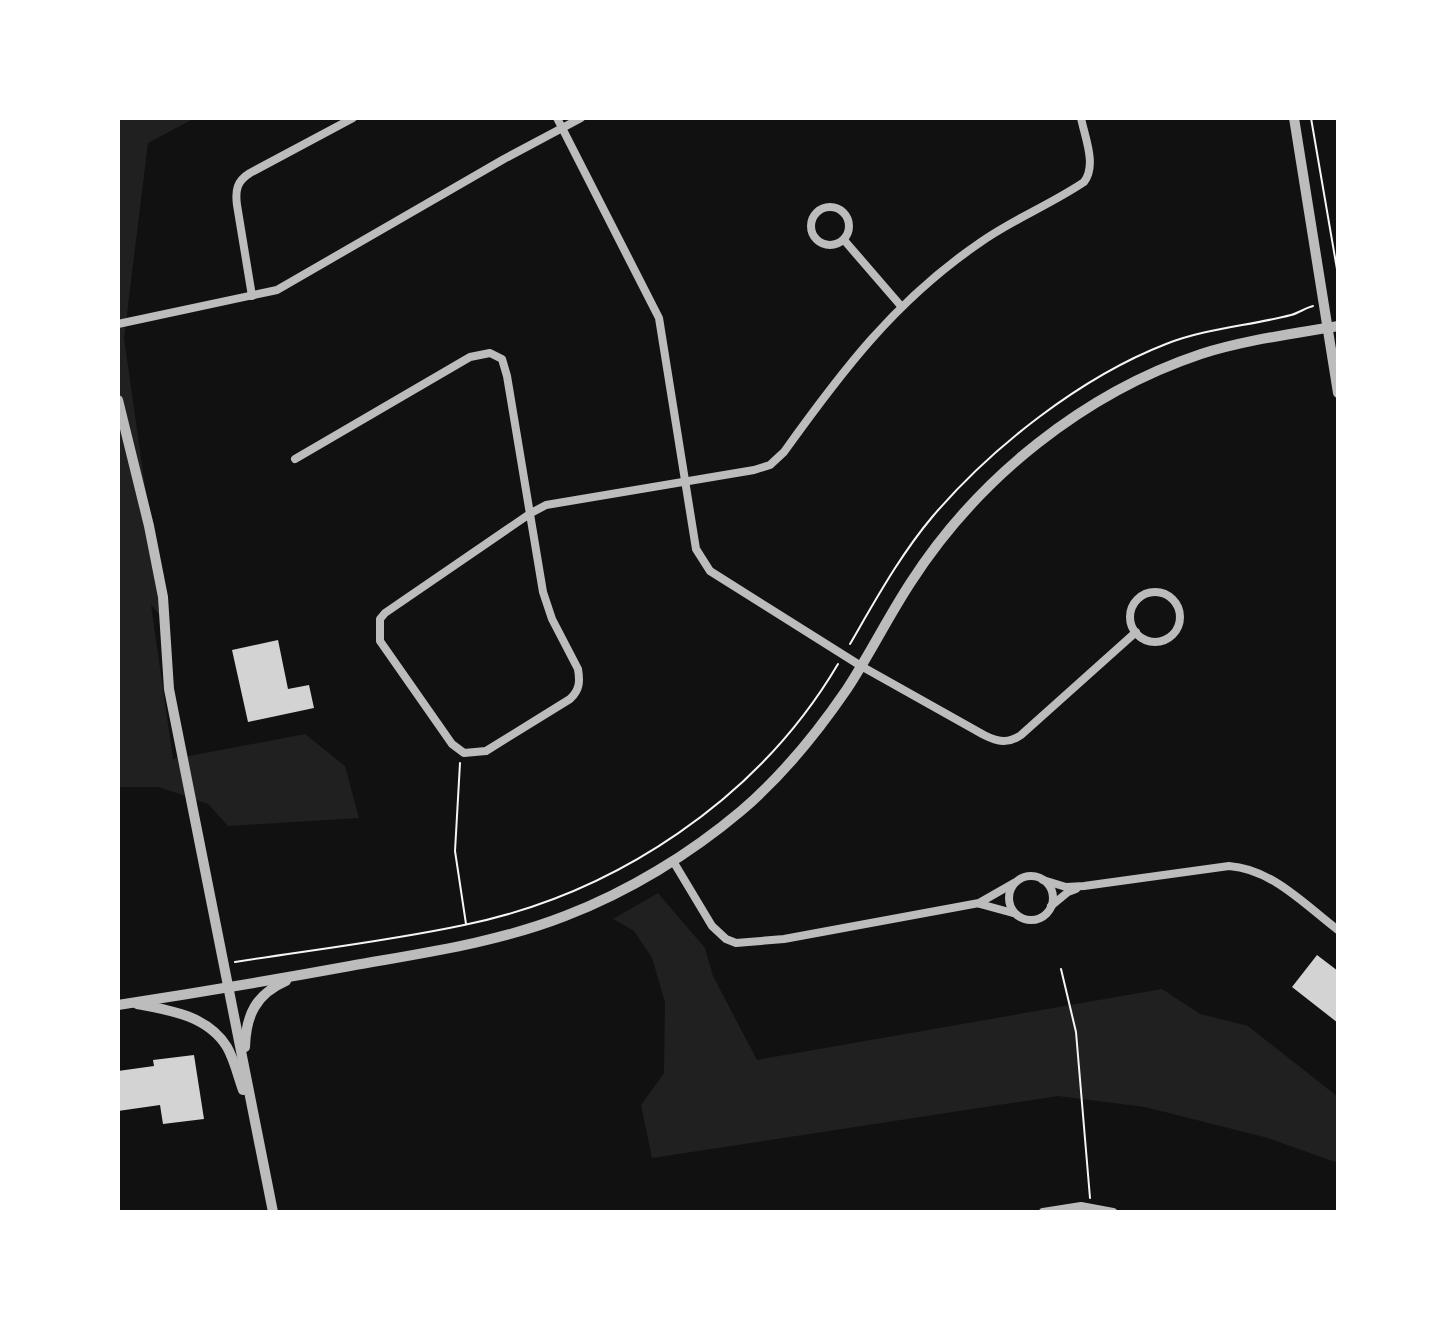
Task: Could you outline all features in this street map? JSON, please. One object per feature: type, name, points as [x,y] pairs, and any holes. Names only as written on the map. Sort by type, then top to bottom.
[{"type":"street","points":[[252,296],[237,205],[239,181],[353,118]]},
{"type":"street","points":[[557,118],[659,318],[696,549],[710,571],[861,666],[984,735],[1006,742],[1021,735],[1136,632]]},
{"type":"street","points":[[118,324],[252,296],[290,283],[581,118]]},
{"type":"street","points":[[295,459],[452,365],[490,353],[502,359],[505,366],[531,513],[546,605],[578,669],[579,687],[570,699],[486,751],[464,753],[452,744],[385,648],[379,635],[380,619],[385,613],[531,513],[556,502],[685,483],[754,470],[776,461],[854,357],[901,306],[980,242],[1084,182],[1089,176],[1090,161],[1081,118]]},
{"type":"street","points":[[1294,118],[1333,327],[1338,393]]},
{"type":"street","points":[[828,207],[845,214],[849,225],[844,240],[830,246],[818,241],[811,230],[817,212],[828,207]]},
{"type":"street","points":[[844,240],[901,306]]},
{"type":"street","points":[[118,1005],[478,942],[564,916],[607,897],[673,861],[740,812],[772,782],[821,725],[910,584],[952,527],[1010,467],[1056,431],[1124,388],[1184,360],[1236,345],[1333,327]]},
{"type":"street","points":[[118,400],[163,597],[169,689],[273,1212]]},
{"type":"street","points":[[1160,593],[1173,600],[1180,614],[1177,629],[1171,635],[1157,642],[1142,638],[1136,632],[1132,626],[1131,611],[1139,598],[1145,594],[1160,593]]},
{"type":"street","points":[[673,861],[712,926],[726,939],[736,943],[784,939],[979,903],[1028,876],[1066,887],[1229,866],[1243,867],[1279,884],[1338,930]]},
{"type":"street","points":[[1043,880],[1052,894],[1051,906]]},
{"type":"street","points":[[1014,883],[1008,897],[1015,914]]},
{"type":"street","points":[[979,903],[1026,920],[1038,919],[1068,892],[1084,886]]},
{"type":"street","points":[[245,1073],[249,1014],[256,1002],[272,987],[302,975]]},
{"type":"street","points":[[132,1003],[181,1012],[207,1027],[227,1047],[253,1116]]},
{"type":"street","points":[[1043,1212],[1081,1206],[1113,1212]]},
{"type":"path","points":[[1311,118],[1338,275]]},
{"type":"path","points":[[225,963],[466,925],[531,906],[595,882],[664,843],[718,803],[782,742],[833,673]]},
{"type":"path","points":[[460,761],[455,851],[466,925]]},
{"type":"path","points":[[1061,969],[1076,1032],[1091,1207]]},
{"type":"shaded area","points":[[118,118],[195,118],[148,143],[124,338],[164,620],[151,605],[173,759],[305,734],[345,766],[359,818],[228,826],[208,804],[159,787],[118,787]]},
{"type":"shaded area","points":[[658,893],[705,948],[713,976],[757,1060],[1162,989],[1200,1014],[1248,1026],[1338,1097],[1338,1163],[1268,1138],[1145,1107],[1058,1096],[652,1158],[641,1105],[664,1073],[665,1002],[652,958],[634,931],[613,919]]},
{"type":"building","points":[[278,640],[288,689],[309,685],[314,708],[248,722],[232,650]]},
{"type":"building","points":[[1317,955],[1338,971],[1338,1023],[1292,987]]},
{"type":"building","points":[[194,1055],[204,1119],[163,1124],[160,1105],[118,1111],[118,1071],[154,1066],[153,1060]]}]
